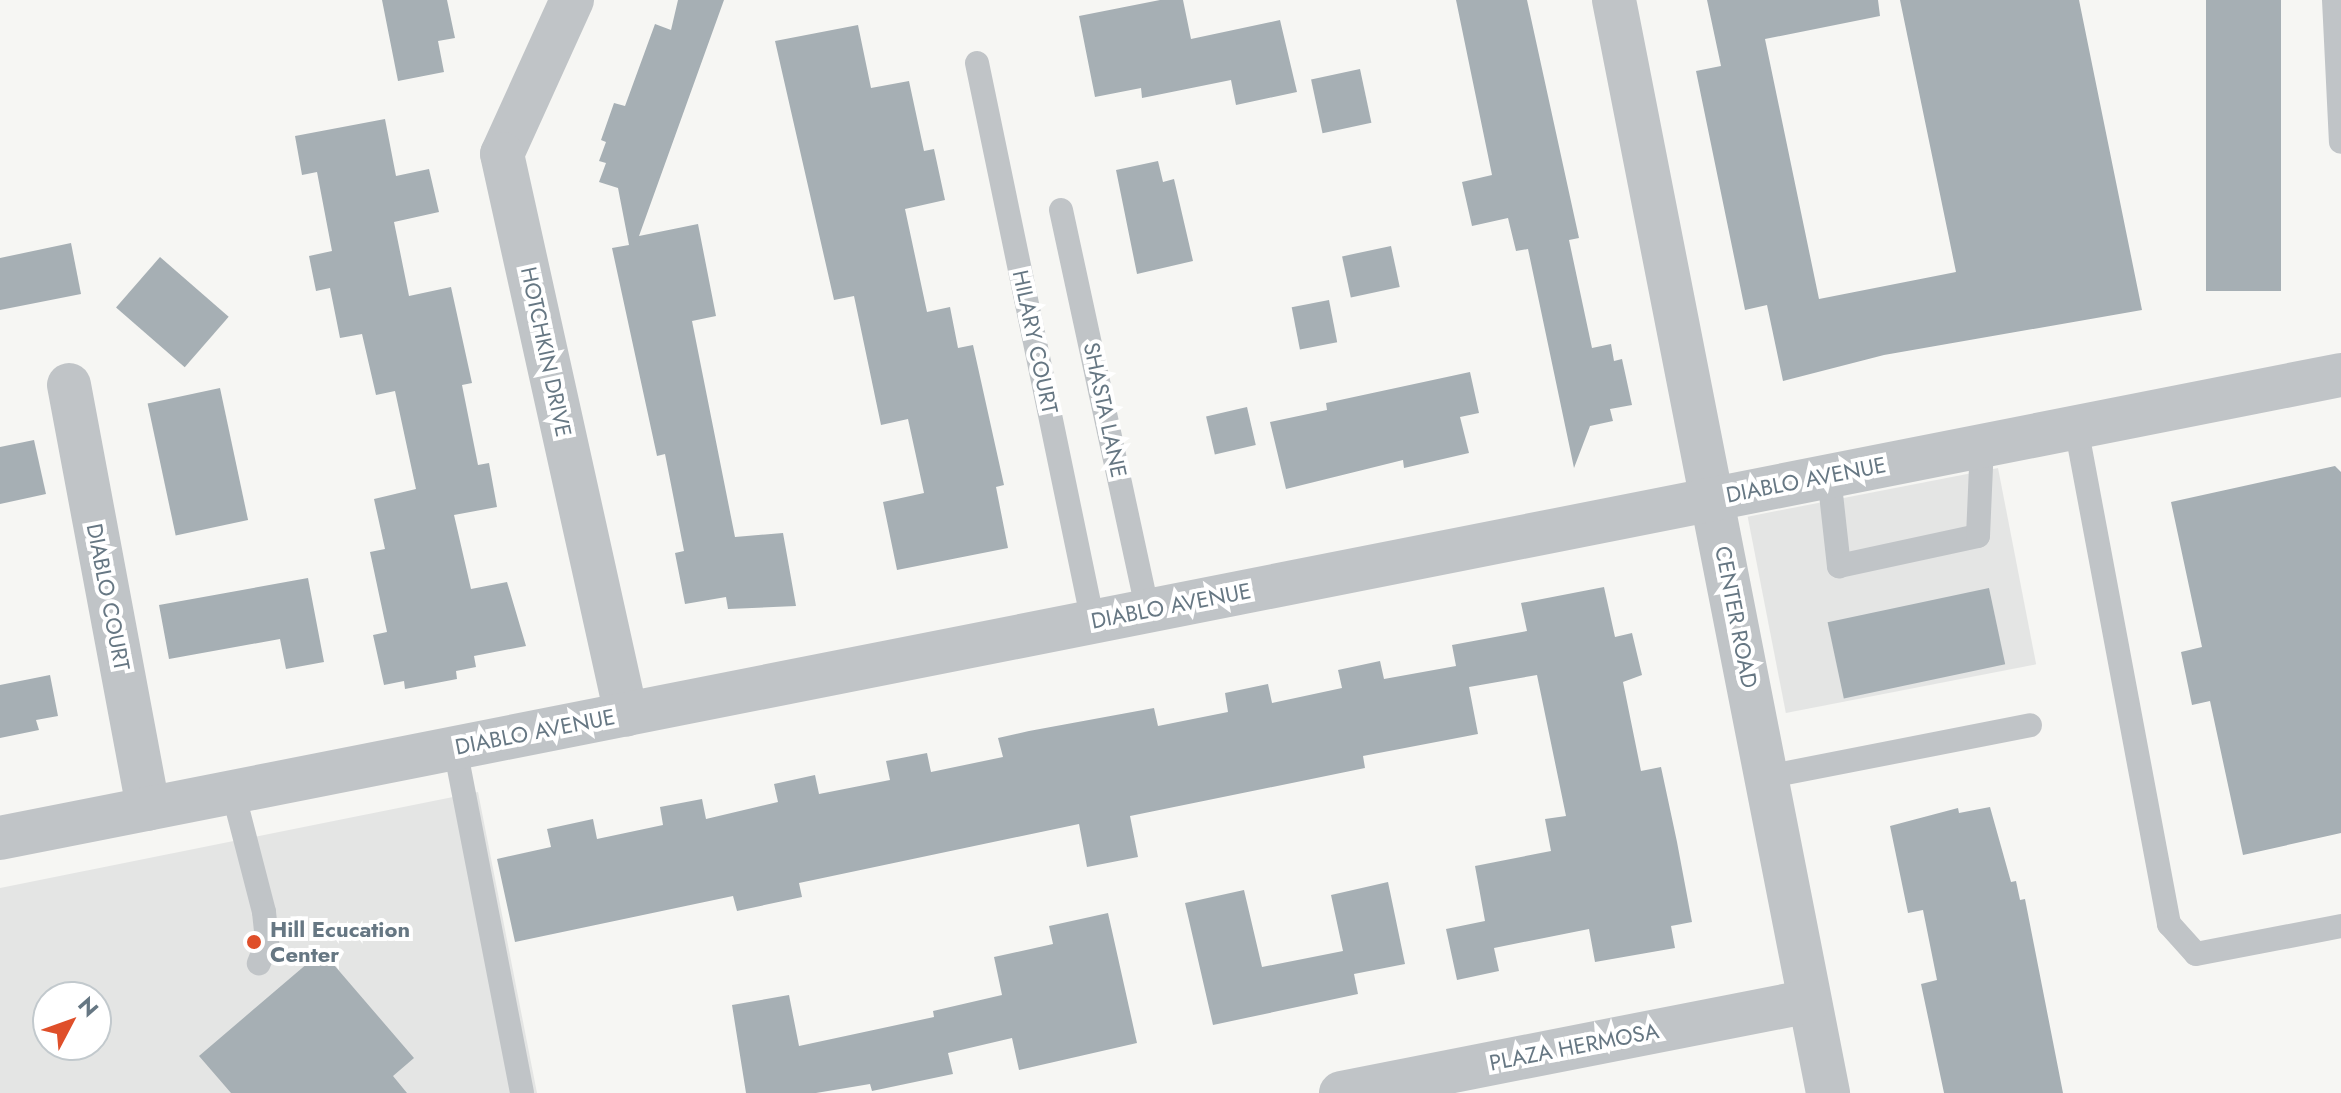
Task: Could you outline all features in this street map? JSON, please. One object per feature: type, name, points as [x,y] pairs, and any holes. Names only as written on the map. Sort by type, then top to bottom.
[{"type":"street","name":"HOTCHKIN DRIVE","points":[[572,0],[502,154],[626,714]]},
{"type":"street","name":"CENTER ROAD","points":[[1614,0],[1828,1093]]},
{"type":"street","name":"DIABLO AVENUE","points":[[0,838],[2341,375]]},
{"type":"street","name":"DIABLO COURT","points":[[69,385],[148,809]]},
{"type":"street","name":"PLAZA HERMOSA","points":[[1341,1093],[1808,1001]]},
{"type":"lane","points":[[2334,0],[2341,142]]},
{"type":"lane","name":"HILARY COURT","points":[[977,63],[1093,622]]},
{"type":"lane","name":"SHASTA LANE","points":[[1061,210],[1148,611]]},
{"type":"lane","points":[[2076,427],[2169,924],[2196,954],[2341,926]]},
{"type":"lane","points":[[1829,476],[1839,566],[1978,536],[1982,446]]},
{"type":"lane","points":[[1766,777],[2030,725]]},
{"type":"lane","points":[[455,748],[522,1093]]},
{"type":"lane","points":[[233,792],[264,912],[267,943],[259,963]]},
{"type":"shaded area","points":[[1998,468],[2036,664],[1786,713],[1748,517]]},
{"type":"shaded area","name":"Hill Ecucation Center","points":[[478,792],[537,1093],[0,1093],[0,888]]},
{"type":"building","points":[[382,0],[447,0],[455,38],[438,41],[444,72],[398,81]]},
{"type":"building","points":[[678,0],[724,0],[639,236],[698,224],[716,316],[692,321],[735,537],[783,533],[796,606],[728,609],[726,597],[685,604],[675,553],[684,551],[665,454],[657,456],[612,248],[629,245],[618,188],[599,182],[606,163],[599,161],[606,142],[601,140],[614,103],[625,106],[655,24],[671,30]]},
{"type":"building","points":[[1160,0],[1183,0],[1191,39],[1280,20],[1297,92],[1236,105],[1231,80],[1142,98],[1141,88],[1095,97],[1079,16]]},
{"type":"building","points":[[1456,0],[1527,0],[1579,238],[1569,240],[1592,348],[1611,344],[1614,361],[1622,359],[1632,405],[1610,409],[1613,421],[1590,426],[1574,468],[1528,249],[1516,251],[1508,218],[1472,226],[1462,182],[1492,175]]},
{"type":"building","points":[[1707,0],[1878,0],[1880,16],[1765,39],[1819,299],[1956,272],[1900,0],[2079,0],[2142,310],[1884,355],[1783,381],[1767,305],[1745,310],[1696,71],[1721,66]]},
{"type":"building","points":[[2206,0],[2281,0],[2281,291],[2206,291]]},
{"type":"building","points":[[858,25],[871,88],[909,81],[924,151],[934,149],[945,200],[905,209],[927,312],[950,307],[958,348],[973,345],[1004,485],[996,487],[1008,548],[897,570],[883,502],[924,493],[908,419],[881,425],[854,296],[834,300],[775,41]]},
{"type":"building","points":[[1360,69],[1371,123],[1323,133],[1311,79]]},
{"type":"building","points":[[385,119],[396,176],[429,169],[439,212],[394,222],[409,296],[451,287],[472,383],[462,385],[478,465],[489,463],[497,507],[454,515],[471,589],[507,582],[526,646],[474,656],[476,667],[456,671],[457,679],[405,689],[404,681],[384,685],[373,635],[387,632],[370,552],[385,549],[374,499],[416,489],[395,391],[376,395],[362,334],[340,338],[330,288],[316,291],[309,256],[332,251],[317,172],[302,175],[295,136]]},
{"type":"building","points":[[1158,161],[1163,182],[1174,179],[1193,261],[1137,274],[1116,170]]},
{"type":"building","points":[[71,243],[81,294],[0,310],[0,258]]},
{"type":"building","points":[[1391,246],[1400,287],[1351,297],[1342,256]]},
{"type":"building","points":[[160,257],[229,317],[185,367],[116,308]]},
{"type":"building","points":[[1329,300],[1337,342],[1300,349],[1292,307]]},
{"type":"building","points":[[1470,372],[1479,413],[1460,417],[1469,453],[1404,468],[1403,460],[1286,489],[1270,422],[1327,410],[1326,403]]},
{"type":"building","points":[[220,388],[248,520],[176,535],[148,403]]},
{"type":"building","points":[[1247,407],[1256,445],[1215,454],[1206,416]]},
{"type":"building","points":[[34,440],[46,494],[0,504],[0,447]]},
{"type":"building","points":[[2335,466],[2341,472],[2341,833],[2243,855],[2210,701],[2192,705],[2181,652],[2202,647],[2171,502]]},
{"type":"building","points":[[308,578],[324,662],[286,669],[280,639],[169,659],[159,605]]},
{"type":"building","points":[[1604,587],[1615,637],[1632,633],[1642,675],[1623,682],[1641,771],[1661,767],[1677,842],[1692,922],[1671,926],[1675,948],[1595,962],[1589,929],[1494,948],[1499,971],[1457,980],[1446,929],[1485,921],[1475,866],[1551,851],[1545,819],[1566,816],[1537,675],[1469,687],[1478,734],[1363,756],[1365,768],[1130,816],[1138,857],[1087,867],[1079,824],[799,883],[802,897],[737,911],[733,896],[515,942],[497,859],[551,847],[547,829],[593,819],[597,839],[663,825],[660,807],[702,799],[706,819],[778,802],[774,784],[815,775],[819,794],[890,780],[886,761],[927,753],[931,772],[1003,757],[998,738],[1029,731],[1154,708],[1158,726],[1228,712],[1225,693],[1268,684],[1272,703],[1342,688],[1338,670],[1380,661],[1384,679],[1456,666],[1452,645],[1527,631],[1521,603]]},
{"type":"building","points":[[1989,588],[2005,664],[1844,699],[1828,622]]},
{"type":"building","points":[[50,675],[58,716],[36,720],[39,730],[0,738],[0,685]]},
{"type":"building","points":[[1990,807],[2011,882],[2016,881],[2020,900],[2025,899],[2063,1093],[1944,1093],[1921,984],[1937,980],[1923,910],[1908,913],[1890,826],[1958,808],[1959,813]]},
{"type":"building","points":[[1388,882],[1405,964],[1354,974],[1358,994],[1213,1025],[1185,903],[1244,890],[1262,967],[1343,951],[1331,895]]},
{"type":"building","points":[[1108,913],[1137,1043],[1019,1070],[1012,1038],[948,1053],[953,1074],[872,1091],[870,1084],[816,1093],[746,1093],[732,1005],[789,995],[799,1046],[934,1017],[933,1011],[1002,995],[994,957],[1053,944],[1049,926]]},
{"type":"building","points":[[322,951],[414,1058],[393,1076],[407,1093],[231,1093],[199,1056]]},
{"type":"place","name":"Hill Ecucation Center","points":[[254,942]]}]
